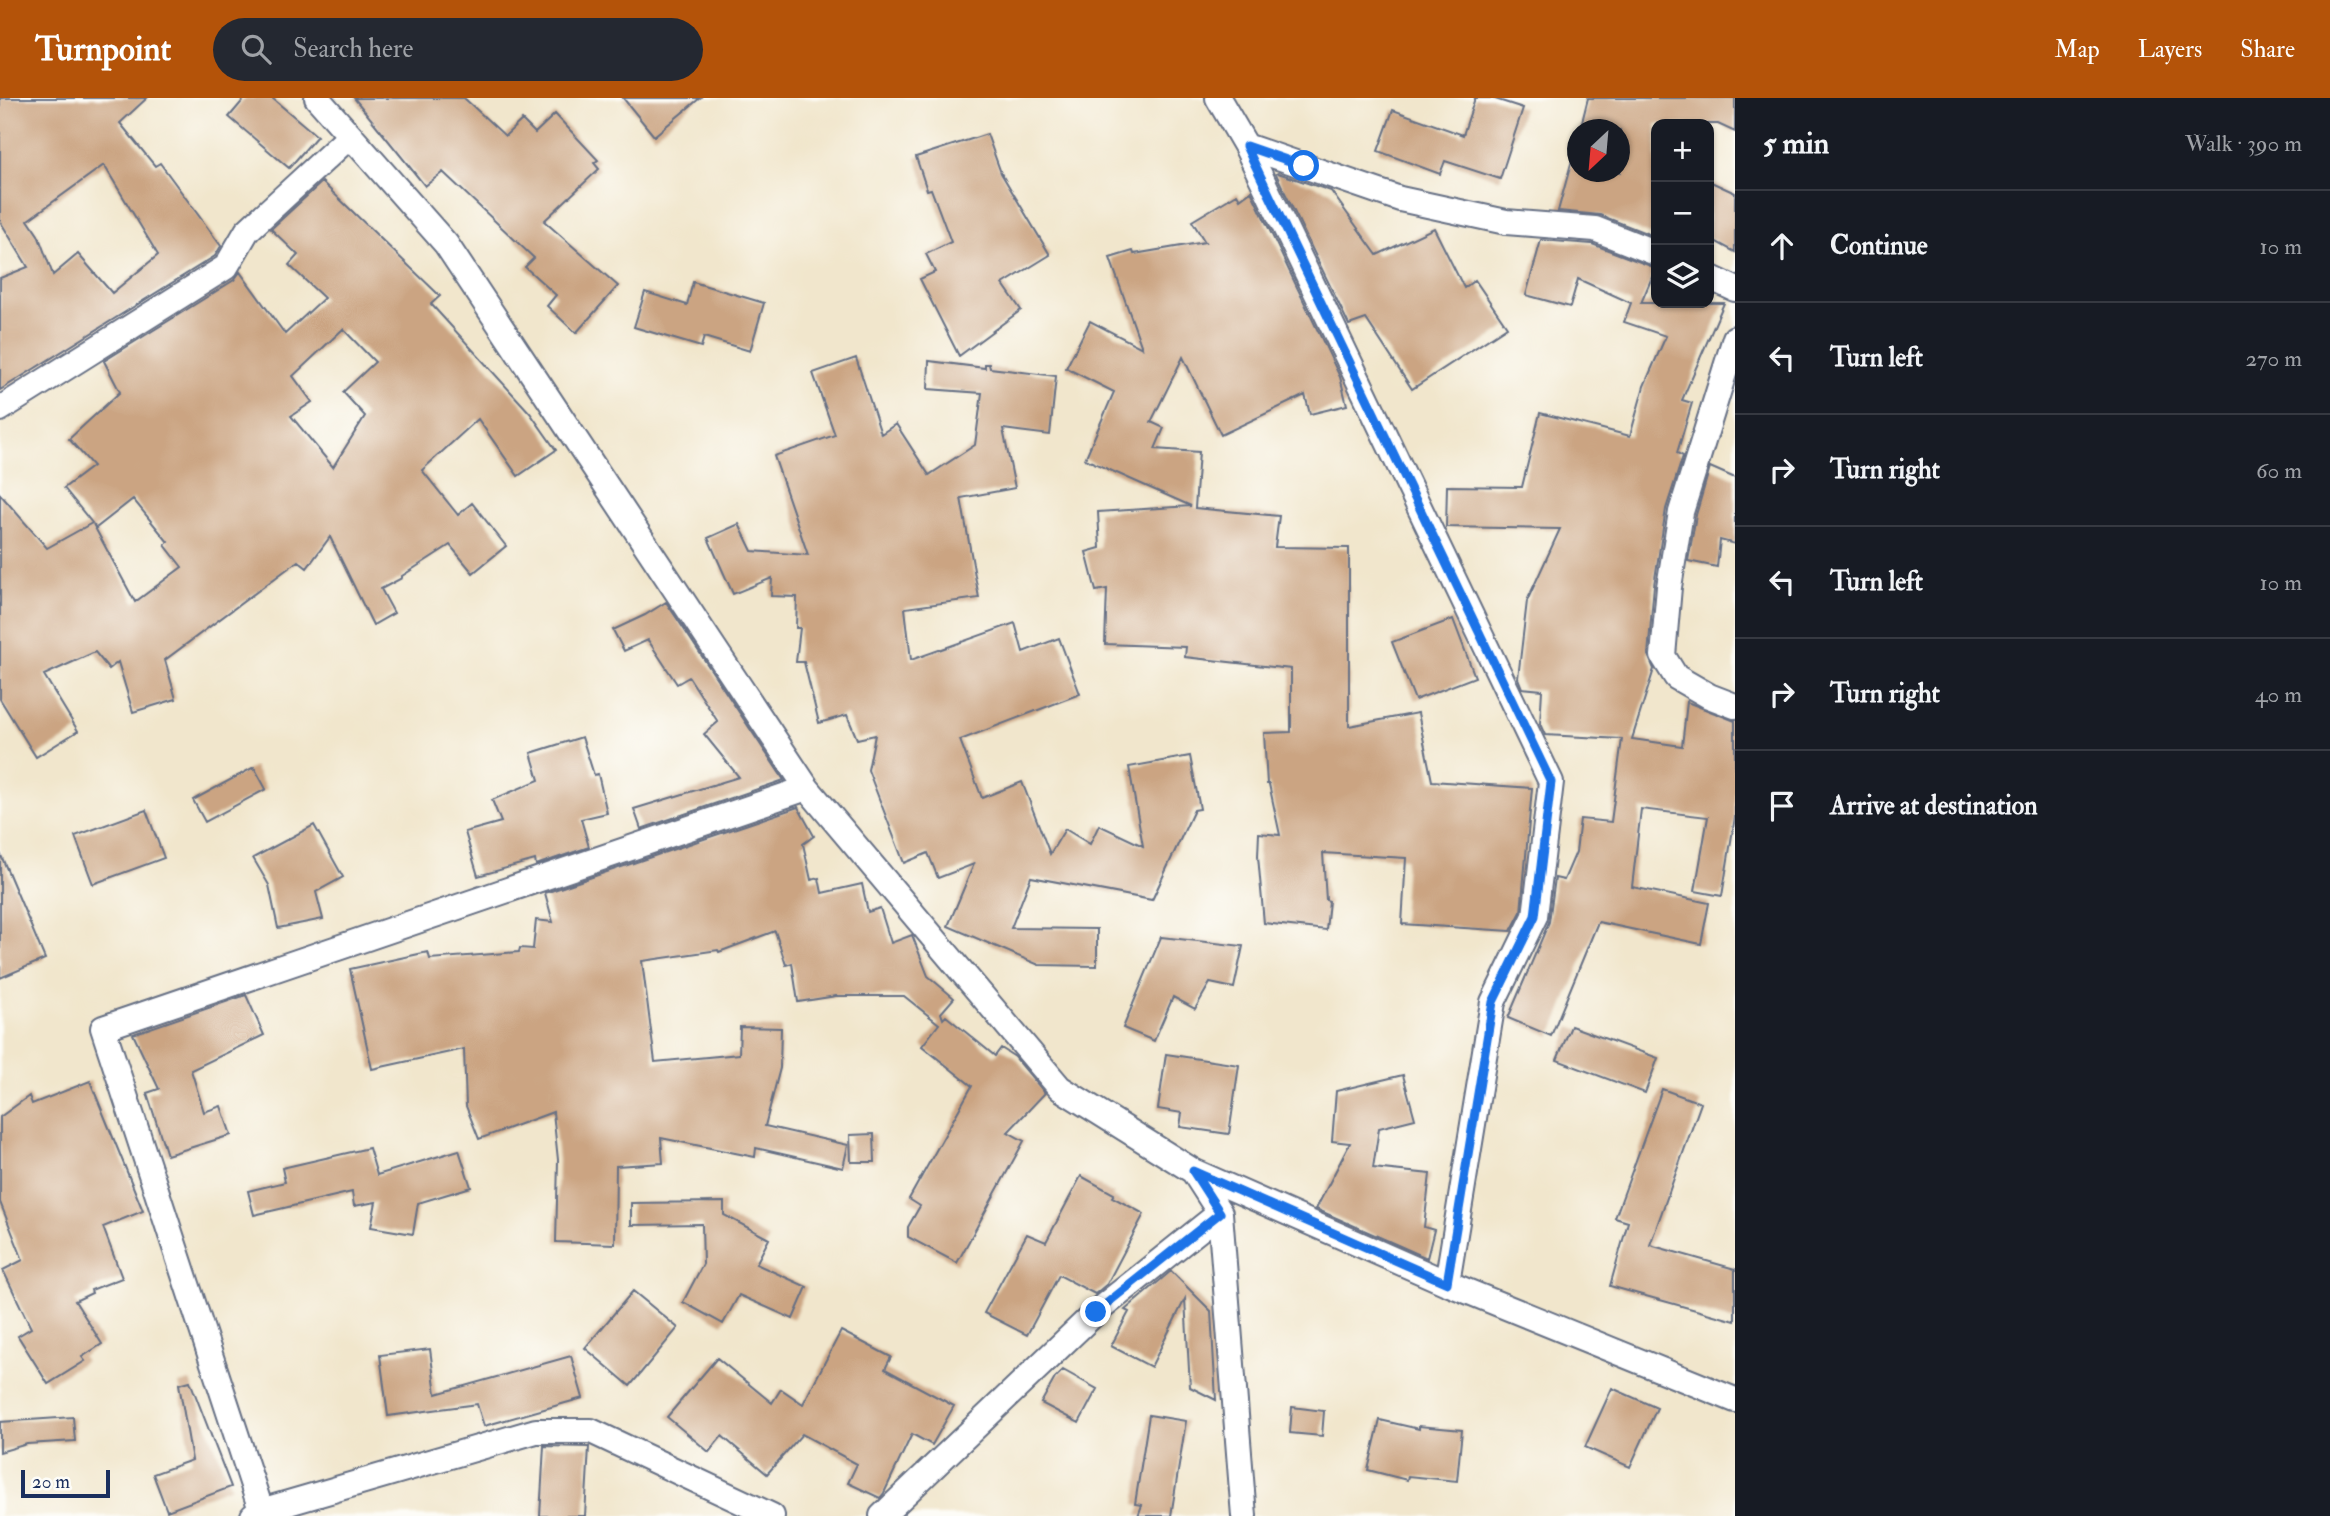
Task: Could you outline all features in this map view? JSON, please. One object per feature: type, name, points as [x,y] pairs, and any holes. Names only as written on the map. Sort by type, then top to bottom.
[{"type":"street","points":[[317,98],[446,244],[807,788],[1060,1088],[1193,1171],[1447,1283],[1735,1400]]},
{"type":"street","points":[[1218,98],[1246,146],[1551,782],[1535,916],[1493,1002],[1447,1283]]},
{"type":"street","points":[[0,409],[226,267],[247,232],[350,136]]},
{"type":"street","points":[[1246,146],[1400,199],[1506,222],[1595,229],[1651,251]]},
{"type":"street","points":[[1714,279],[1735,289]]},
{"type":"street","points":[[1735,338],[1681,512],[1662,656],[1676,677],[1709,696],[1735,706]]},
{"type":"street","points":[[772,1516],[591,1431],[536,1431],[259,1515],[103,1028],[807,788]]},
{"type":"street","points":[[1193,1171],[1220,1213],[1244,1516]]},
{"type":"street","points":[[882,1516],[1096,1312],[1220,1213]]},
{"type":"building","points":[[0,98],[147,98],[120,123],[155,166],[160,163],[221,246],[215,256],[0,390],[0,278],[28,267],[0,221]],"holes":[[[104,165],[158,255],[112,293],[78,254],[53,275],[38,235],[28,220]]]},
{"type":"building","points":[[245,98],[272,98],[317,136],[289,168],[229,117]]},
{"type":"building","points":[[354,98],[464,98],[505,136],[522,120],[535,133],[555,114],[598,160],[594,163],[599,169],[544,221],[618,286],[576,333],[547,306],[556,295],[525,267],[534,258],[443,172],[425,186]]},
{"type":"building","points":[[623,98],[700,98],[654,136]]},
{"type":"building","points":[[1475,98],[1492,98],[1523,108],[1500,179],[1445,161],[1440,174],[1378,151],[1393,110],[1463,135]]},
{"type":"building","points":[[1588,98],[1735,98],[1735,132],[1714,124],[1714,119],[1651,119],[1651,235],[1600,215],[1558,211],[1567,178],[1567,182],[1630,182],[1630,119],[1583,119]]},
{"type":"building","points":[[987,134],[1001,173],[1050,255],[1003,284],[1021,310],[959,356],[920,279],[935,272],[926,254],[951,242],[931,189],[927,190],[916,157]]},
{"type":"building","points":[[1276,174],[1331,191],[1377,255],[1434,228],[1464,288],[1475,280],[1507,327],[1412,389],[1366,319],[1349,325]]},
{"type":"building","points":[[322,182],[440,296],[431,304],[530,413],[556,450],[518,476],[478,419],[422,470],[458,515],[472,503],[506,546],[473,573],[450,545],[381,589],[394,613],[373,625],[330,537],[307,568],[298,561],[165,660],[176,699],[133,712],[118,662],[109,669],[95,652],[44,675],[78,731],[36,757],[0,699],[0,494],[47,548],[92,523],[64,488],[93,466],[69,439],[120,392],[104,361],[234,280],[240,272],[285,334],[324,298],[289,265],[298,255],[271,229]],"holes":[[[343,329],[375,362],[343,392],[365,416],[333,467],[291,416],[312,402],[293,376]],[[133,499],[168,542],[165,545],[182,567],[135,602],[93,524],[96,528]]]},
{"type":"building","points":[[1714,183],[1735,193],[1735,252],[1714,241]]},
{"type":"building","points":[[1251,191],[1340,377],[1347,405],[1310,414],[1305,395],[1221,435],[1183,357],[1151,422],[1164,428],[1155,449],[1199,452],[1195,508],[1279,516],[1275,547],[1349,548],[1349,726],[1418,713],[1432,781],[1532,788],[1521,912],[1511,931],[1402,924],[1406,858],[1323,853],[1326,900],[1329,901],[1326,930],[1264,923],[1258,856],[1259,833],[1280,835],[1267,784],[1264,733],[1291,732],[1291,669],[1185,657],[1186,647],[1105,644],[1107,589],[1096,591],[1086,552],[1100,548],[1098,512],[1191,506],[1085,459],[1114,392],[1066,368],[1090,321],[1142,348],[1110,258],[1133,251],[1134,254],[1205,242],[1192,221],[1237,194],[1240,199]]},
{"type":"building","points":[[1541,240],[1592,244],[1651,266],[1651,280],[1641,303],[1651,303],[1651,308],[1714,308],[1714,303],[1724,303],[1682,400],[1692,403],[1677,453],[1683,456],[1666,509],[1654,585],[1648,655],[1654,669],[1632,739],[1682,746],[1687,702],[1735,721],[1735,817],[1722,896],[1695,891],[1708,817],[1641,809],[1632,887],[1709,903],[1701,944],[1598,922],[1551,1036],[1508,1018],[1549,922],[1555,878],[1564,880],[1576,852],[1580,819],[1611,822],[1622,739],[1545,735],[1540,724],[1542,690],[1522,688],[1518,678],[1527,601],[1560,529],[1446,527],[1447,486],[1522,487],[1540,413],[1630,436],[1644,386],[1666,336],[1624,322],[1631,303],[1578,279],[1570,307],[1526,295]]},
{"type":"building","points":[[693,282],[764,303],[750,351],[704,337],[701,347],[634,327],[645,292],[687,305]]},
{"type":"building","points":[[856,358],[881,434],[896,424],[929,475],[975,445],[982,393],[928,389],[929,361],[985,368],[985,364],[989,364],[990,368],[1056,376],[1050,435],[1003,429],[1015,488],[961,498],[979,598],[905,608],[911,660],[1015,623],[1023,652],[1059,638],[1080,694],[960,740],[982,798],[1022,782],[1050,854],[1065,829],[1090,844],[1099,825],[1143,846],[1129,767],[1190,756],[1200,809],[1194,810],[1152,900],[1031,877],[1011,928],[1097,929],[1097,966],[1039,965],[948,926],[974,864],[938,878],[928,853],[904,863],[868,770],[875,735],[857,739],[847,715],[819,723],[804,662],[796,662],[800,628],[796,628],[797,597],[771,596],[772,578],[733,594],[708,538],[739,524],[752,551],[808,555],[774,456],[835,435],[813,373]]},
{"type":"building","points":[[1710,467],[1735,478],[1735,544],[1720,540],[1717,567],[1688,561],[1696,515]]},
{"type":"building","points":[[666,602],[784,780],[641,829],[634,809],[739,777],[704,734],[718,722],[689,677],[677,684],[648,640],[624,651],[613,630]]},
{"type":"building","points":[[1453,619],[1475,677],[1415,700],[1392,642]]},
{"type":"building","points":[[582,737],[594,775],[598,774],[607,813],[581,819],[589,847],[536,865],[535,860],[478,876],[465,832],[501,822],[492,800],[539,780],[531,753]]},
{"type":"building","points":[[254,767],[266,789],[205,822],[193,800]]},
{"type":"building","points":[[798,807],[814,836],[803,844],[811,880],[819,878],[822,893],[862,884],[868,912],[880,908],[891,943],[912,935],[928,976],[954,998],[941,1013],[943,1019],[946,1016],[995,1056],[1001,1048],[1015,1057],[1045,1093],[1008,1132],[1024,1141],[957,1263],[908,1237],[908,1227],[920,1206],[909,1199],[972,1086],[922,1046],[939,1024],[904,996],[836,996],[798,1002],[792,963],[786,965],[775,931],[719,952],[718,950],[642,961],[655,1062],[739,1054],[740,1027],[781,1028],[780,1068],[765,1126],[848,1145],[843,1168],[756,1148],[755,1157],[661,1138],[663,1163],[616,1166],[615,1244],[556,1242],[558,1160],[553,1112],[479,1139],[466,1106],[464,1049],[372,1069],[350,969],[428,952],[430,959],[519,952],[520,948],[533,949],[536,920],[553,922],[545,893]]},
{"type":"building","points":[[146,810],[164,858],[93,884],[75,836]]},
{"type":"building","points":[[314,825],[343,877],[316,892],[323,919],[278,928],[269,885],[253,858]]},
{"type":"building","points":[[0,853],[45,959],[0,978]]},
{"type":"building","points":[[1161,937],[1243,946],[1234,988],[1210,983],[1195,1009],[1173,997],[1154,1041],[1123,1028]]},
{"type":"building","points":[[246,995],[264,1035],[191,1070],[204,1112],[221,1106],[231,1135],[167,1155],[147,1093],[159,1089],[133,1034]]},
{"type":"building","points":[[1571,1026],[1658,1058],[1645,1093],[1557,1060]]},
{"type":"building","points":[[1166,1054],[1239,1065],[1229,1134],[1180,1127],[1182,1113],[1158,1109]]},
{"type":"building","points":[[1403,1075],[1415,1119],[1379,1128],[1373,1168],[1430,1174],[1424,1227],[1434,1230],[1427,1258],[1316,1209],[1350,1143],[1332,1141],[1336,1091]]},
{"type":"building","points":[[90,1081],[143,1211],[103,1227],[122,1278],[91,1290],[92,1293],[75,1301],[102,1344],[82,1357],[85,1361],[48,1384],[18,1336],[31,1328],[3,1270],[23,1260],[0,1202],[0,1117],[29,1096],[32,1104]]},
{"type":"building","points":[[1662,1089],[1701,1103],[1650,1245],[1735,1269],[1735,1321],[1610,1286],[1628,1222],[1615,1218]]},
{"type":"building","points":[[874,1134],[875,1162],[851,1162],[850,1135]]},
{"type":"building","points":[[369,1148],[377,1175],[459,1150],[471,1187],[418,1203],[413,1234],[371,1227],[376,1202],[354,1206],[352,1192],[254,1215],[248,1191],[285,1182],[282,1168]]},
{"type":"building","points":[[1081,1176],[1144,1214],[1107,1284],[1095,1294],[1059,1275],[1027,1335],[984,1313],[1027,1234],[1046,1242]]},
{"type":"building","points":[[724,1202],[724,1215],[769,1239],[756,1264],[807,1287],[793,1319],[739,1295],[723,1324],[683,1302],[703,1264],[702,1224],[631,1225],[631,1203]]},
{"type":"building","points":[[1171,1271],[1211,1311],[1216,1400],[1190,1387],[1185,1299],[1151,1367],[1111,1346],[1129,1312],[1125,1310]]},
{"type":"building","points":[[633,1291],[678,1328],[630,1386],[585,1348]]},
{"type":"building","points":[[841,1331],[891,1357],[885,1369],[954,1406],[932,1445],[912,1434],[880,1498],[848,1483],[857,1464],[802,1434],[767,1474],[722,1436],[709,1452],[667,1417],[717,1358],[772,1403],[781,1389],[803,1404]]},
{"type":"building","points":[[430,1349],[436,1394],[571,1356],[583,1398],[484,1426],[477,1404],[388,1416],[380,1355]]},
{"type":"building","points":[[1063,1370],[1097,1389],[1079,1423],[1041,1403],[1055,1378]]},
{"type":"building","points":[[190,1381],[231,1487],[167,1511],[153,1474],[192,1460],[179,1384]]},
{"type":"building","points":[[1612,1388],[1657,1408],[1630,1467],[1585,1447]]},
{"type":"building","points":[[1292,1407],[1324,1411],[1322,1436],[1290,1433]]},
{"type":"building","points":[[1149,1415],[1186,1421],[1171,1516],[1138,1516],[1142,1505],[1135,1504]]},
{"type":"building","points":[[73,1417],[75,1441],[27,1444],[0,1452],[0,1422]]},
{"type":"building","points":[[1380,1420],[1419,1429],[1419,1426],[1462,1430],[1457,1481],[1408,1476],[1407,1480],[1368,1470]]},
{"type":"building","points":[[544,1446],[589,1447],[585,1516],[540,1516]]},
{"type":"route","points":[[1096,1312],[1220,1213],[1193,1171],[1447,1283],[1493,1002],[1535,916],[1551,782],[1246,146],[1304,166]]}]
